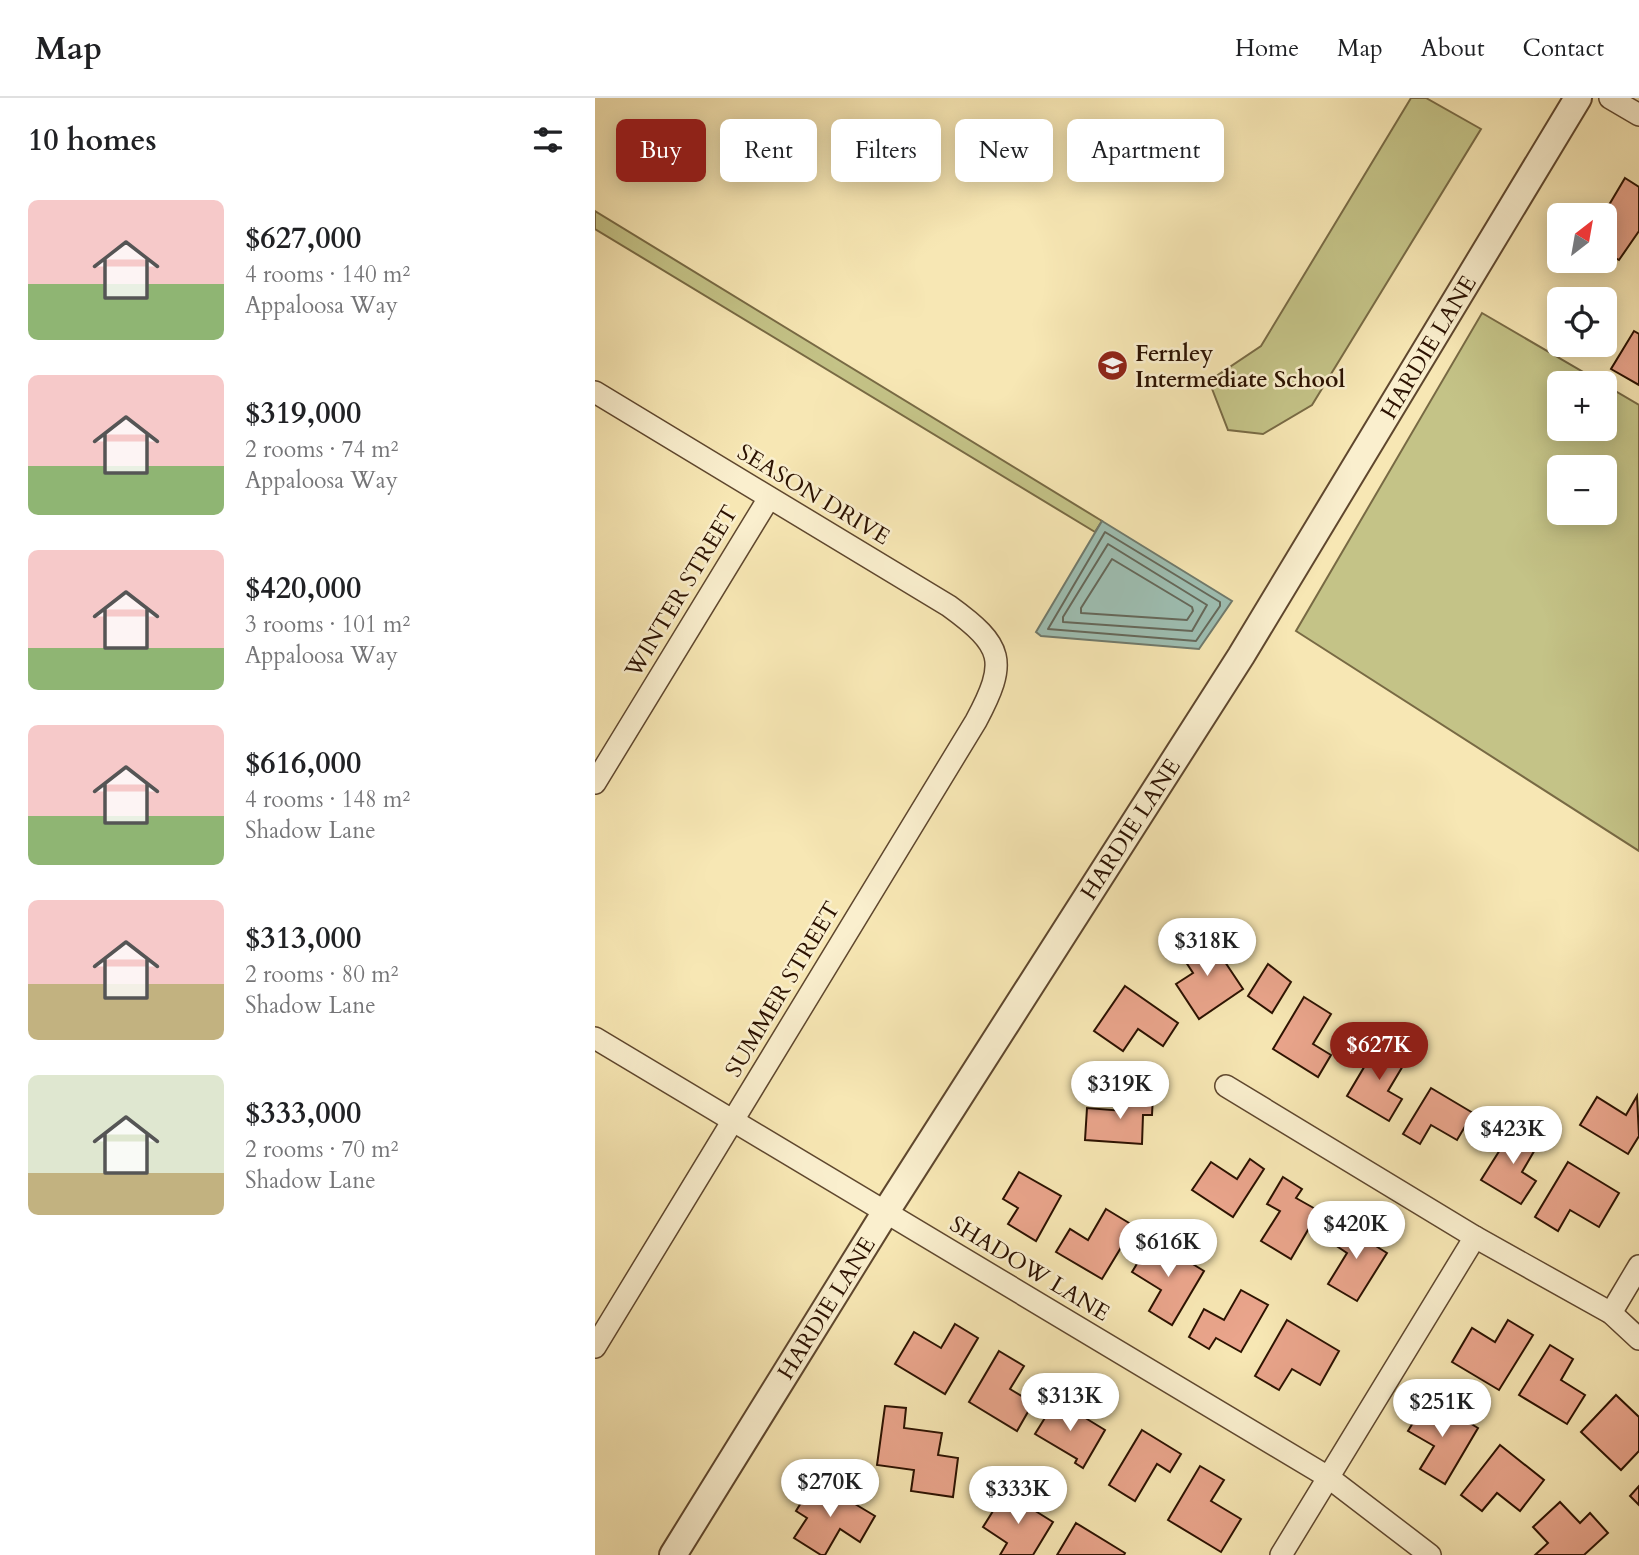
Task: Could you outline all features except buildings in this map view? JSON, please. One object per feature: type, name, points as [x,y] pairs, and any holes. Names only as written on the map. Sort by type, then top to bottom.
[{"type":"street","name":"HARDIE LANE","points":[[673,1555],[885,1213],[1241,656],[1578,98]]},
{"type":"street","points":[[1610,98],[1639,116]]},
{"type":"street","name":"SEASON DRIVE","points":[[595,392],[949,606],[983,634],[996,652]]},
{"type":"street","name":"WINTER STREET","points":[[595,783],[769,498]]},
{"type":"street","name":"SUMMER STREET","points":[[595,1347],[976,721],[996,675],[996,652]]},
{"type":"street","name":"SHADOW LANE","points":[[595,1038],[1328,1478],[1430,1555]]},
{"type":"street","points":[[1226,1086],[1475,1237],[1611,1313],[1639,1339]]},
{"type":"street","points":[[1281,1555],[1475,1237]]},
{"type":"street","points":[[1611,1313],[1639,1266]]},
{"type":"shaded area","points":[[1411,98],[1426,98],[1481,129],[1312,405],[1263,434],[1228,430],[1209,381],[1261,346]]},
{"type":"shaded area","points":[[595,211],[1102,521],[1095,532],[595,229]]},
{"type":"shaded area","points":[[1482,313],[1547,351],[1547,357],[1557,357],[1581,371],[1547,371],[1547,441],[1617,441],[1617,392],[1639,405],[1639,851],[1296,631]]},
{"type":"water","points":[[1102,521],[1232,601],[1199,649],[1041,636],[1036,632]]},
{"type":"place","name":"Fernley Intermediate School","points":[[1112,366]]}]
